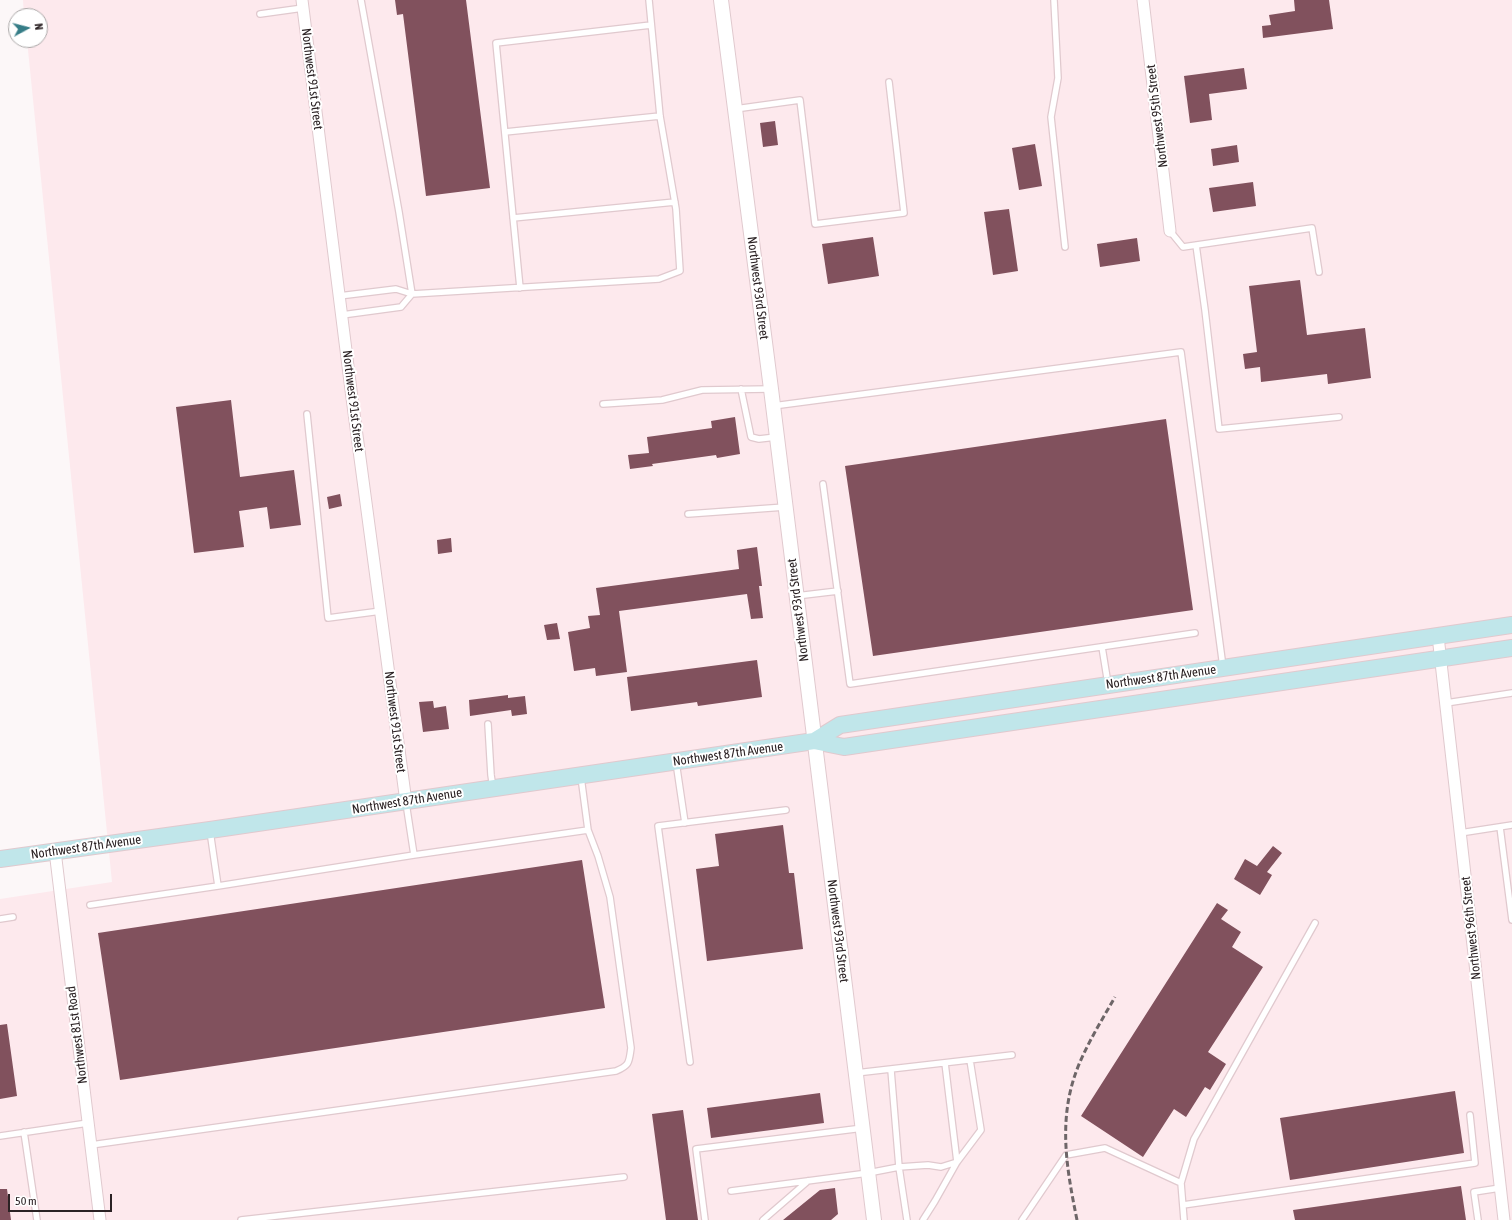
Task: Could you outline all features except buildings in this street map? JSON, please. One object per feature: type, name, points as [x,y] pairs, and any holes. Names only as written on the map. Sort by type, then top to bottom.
[{"type":"main road","name":"Northwest 87th Avenue","points":[[814,741],[840,725],[1512,625]]},
{"type":"main road","name":"Northwest 87th Avenue","points":[[0,859],[406,802],[814,741],[844,747],[1512,648]]},
{"type":"street","name":"Northwest 93rd Street","points":[[721,0],[771,389],[874,1220]]},
{"type":"street","name":"Northwest 95th Street","points":[[1143,0],[1170,231]]},
{"type":"street","name":"Northwest 91st Street","points":[[303,4],[339,296],[406,802]]},
{"type":"street","name":"Northwest 96th Street","points":[[1438,636],[1504,1220]]},
{"type":"street","name":"Northwest 81st Road","points":[[55,851],[100,1220]]},
{"type":"lane","points":[[342,316],[401,307],[412,294],[399,212],[361,0]]},
{"type":"lane","points":[[339,296],[396,289],[412,294],[659,279],[680,271],[676,202],[660,116],[649,0]]},
{"type":"lane","points":[[1054,0],[1058,78],[1051,117],[1065,247]]},
{"type":"lane","points":[[260,14],[303,4]]},
{"type":"lane","points":[[520,288],[496,43],[651,25]]},
{"type":"lane","points":[[735,109],[800,100],[815,224],[904,213],[889,82]]},
{"type":"lane","points":[[505,132],[660,116]]},
{"type":"lane","points":[[513,218],[676,202]]},
{"type":"lane","points":[[1170,231],[1182,247],[1312,228],[1319,272]]},
{"type":"lane","points":[[1196,245],[1219,429],[1339,417]]},
{"type":"lane","points":[[773,406],[1181,352],[1223,668]]},
{"type":"lane","points":[[741,389],[751,437],[759,439],[777,437]]},
{"type":"lane","points":[[603,404],[662,400],[702,390],[771,389]]},
{"type":"lane","points":[[307,414],[328,618],[381,611]]},
{"type":"lane","points":[[823,484],[850,684],[1195,633]]},
{"type":"lane","points":[[688,514],[785,508]]},
{"type":"lane","points":[[796,596],[838,592]]},
{"type":"lane","points":[[1102,647],[1108,685]]},
{"type":"lane","points":[[1446,703],[1512,693]]},
{"type":"lane","points":[[488,724],[493,788]]},
{"type":"lane","points":[[676,761],[685,823]]},
{"type":"lane","points":[[91,1145],[616,1071],[625,1067],[630,1059],[631,1048],[614,918],[610,897],[598,856],[588,830],[581,775]]},
{"type":"lane","points":[[406,802],[414,855]]},
{"type":"lane","points":[[690,1062],[658,826],[786,810]]},
{"type":"lane","points":[[1460,833],[1512,825]]},
{"type":"lane","points":[[1500,827],[1512,920]]},
{"type":"lane","points":[[210,830],[218,886]]},
{"type":"lane","points":[[90,905],[588,830]]},
{"type":"lane","points":[[0,919],[13,917]]},
{"type":"lane","points":[[1184,1220],[1181,1183],[1194,1138],[1314,923]]},
{"type":"lane","points":[[856,1073],[1012,1056]]},
{"type":"lane","points":[[923,1220],[957,1162],[981,1130],[970,1060]]},
{"type":"lane","points":[[945,1063],[957,1162]]},
{"type":"lane","points":[[891,1070],[899,1167],[906,1220]]},
{"type":"lane","points":[[1183,1205],[1475,1163],[1470,1115]]},
{"type":"lane","points":[[0,1136],[88,1123]]},
{"type":"lane","points":[[705,1220],[696,1149],[863,1128]]},
{"type":"lane","points":[[24,1132],[36,1220]]},
{"type":"lane","points":[[1022,1220],[1066,1155],[1106,1148],[1181,1183]]},
{"type":"lane","points":[[731,1190],[868,1173],[899,1167],[928,1165],[941,1168],[957,1162]]},
{"type":"lane","points":[[241,1220],[624,1177]]},
{"type":"lane","points":[[763,1220],[808,1181]]},
{"type":"lane","points":[[1478,1220],[1474,1192],[1500,1188]]},
{"type":"shaded area","points":[[23,0],[1512,0],[1512,1220],[0,1220],[0,899],[112,882],[28,48],[48,48],[48,8],[24,8]]},
{"type":"railway","points":[[1077,1220],[1067,1160],[1066,1121],[1068,1101],[1080,1062],[1092,1037],[1115,997]]}]
